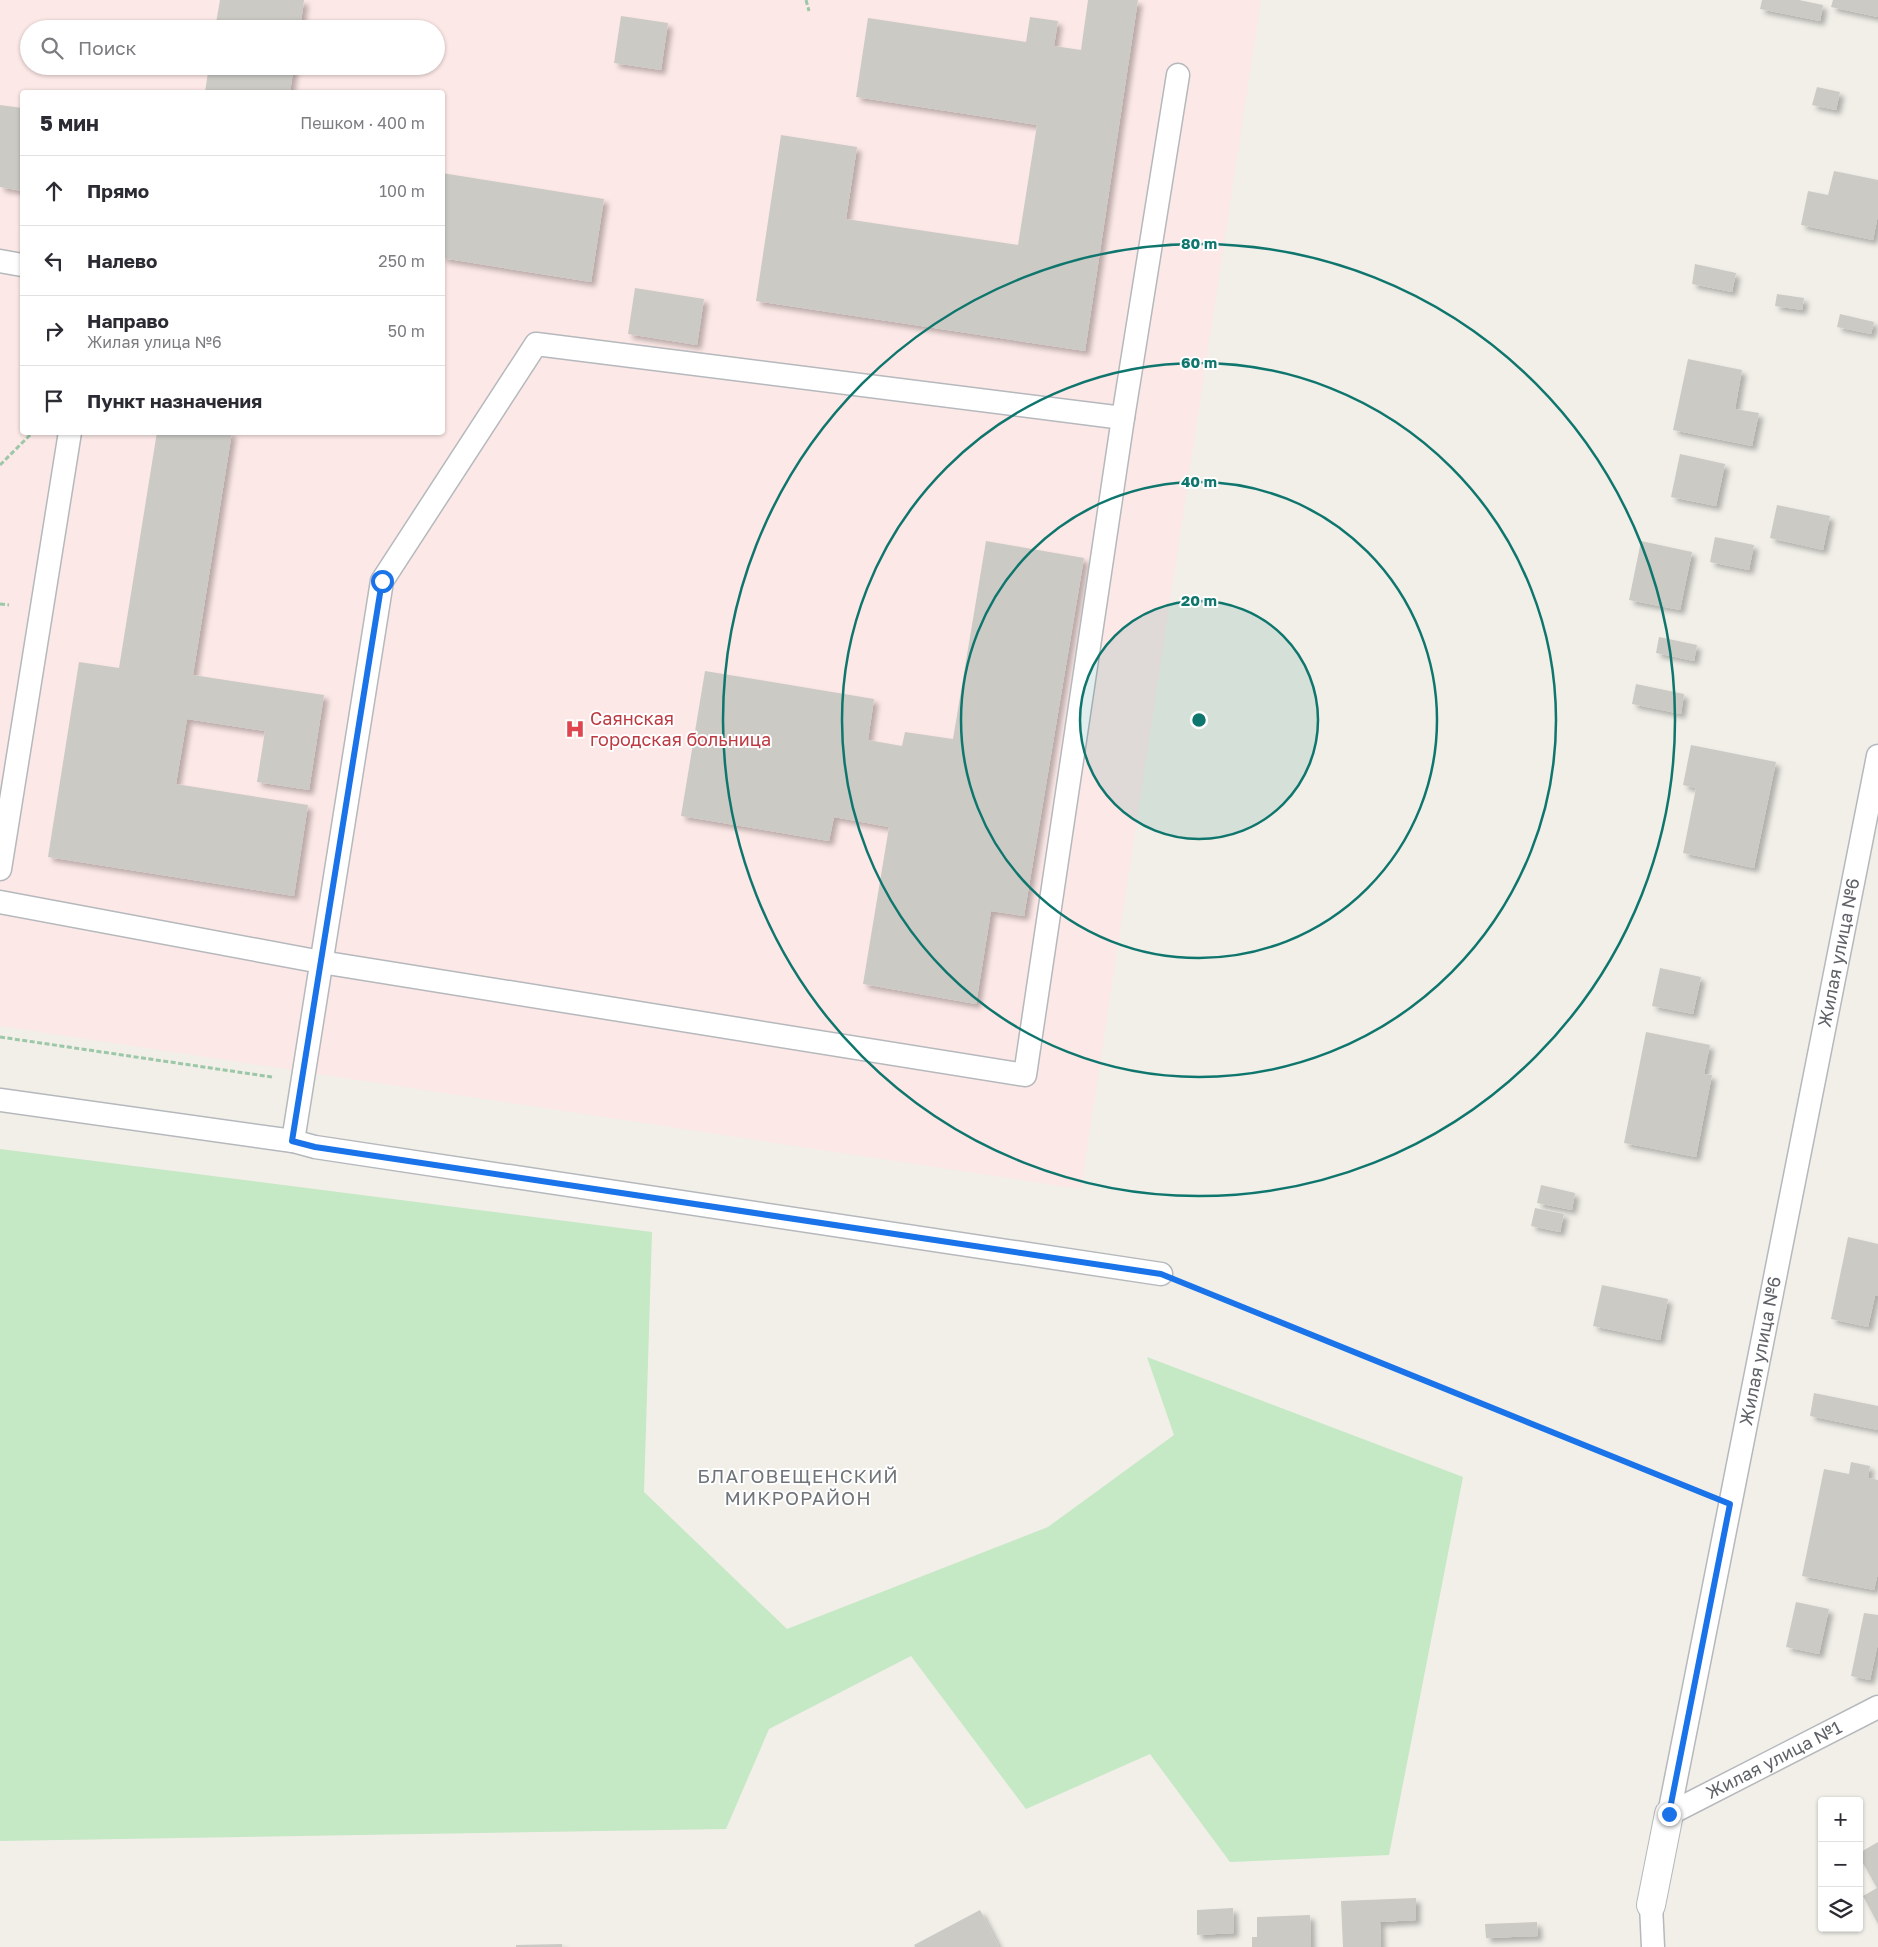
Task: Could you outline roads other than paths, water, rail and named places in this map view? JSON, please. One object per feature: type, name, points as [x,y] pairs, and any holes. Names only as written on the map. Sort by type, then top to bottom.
[{"type":"street","name":"Жилая улица №6","points":[[1651,1905],[1669,1814]]},
{"type":"lane","points":[[0,902],[321,962],[1026,1075],[1123,418],[1178,75]]},
{"type":"lane","points":[[0,261],[20,265]]},
{"type":"lane","points":[[292,1141],[382,581],[536,344],[1123,418]]},
{"type":"lane","points":[[0,869],[70,435]]},
{"type":"lane","name":"Жилая улица №6","points":[[1669,1814],[1878,756]]},
{"type":"lane","points":[[0,1100],[292,1141],[325,1148],[1161,1274]]},
{"type":"lane","name":"Жилая улица №1","points":[[1669,1814],[1878,1707]]},
{"type":"lane","name":"Жилая улица №6","points":[[1651,1905],[1653,1947]]},
{"type":"place","name":"Саянская городская больница","points":[[575,729]]},
{"type":"district","name":"БЛАГОВЕЩЕНСКИЙ МИКРОРАЙОН","points":[[798,1487]]}]
